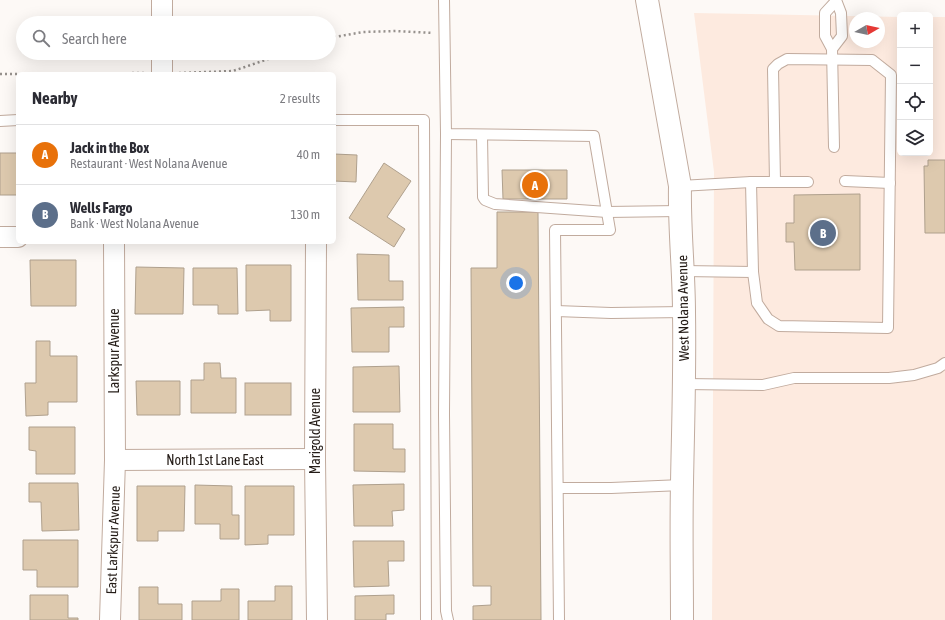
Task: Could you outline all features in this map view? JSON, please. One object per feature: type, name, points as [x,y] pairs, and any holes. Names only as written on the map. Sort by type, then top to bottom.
[{"type":"main road","name":"West Nolana Avenue","points":[[647,0],[680,186],[685,384],[682,485],[682,620]]},
{"type":"street","points":[[162,0],[162,16]]},
{"type":"street","points":[[161,72],[162,60]]},
{"type":"street","points":[[0,237],[16,237]]},
{"type":"street","name":"Larkspur Avenue","points":[[114,244],[115,460]]},
{"type":"street","name":"Marigold Avenue","points":[[316,244],[315,459],[317,620]]},
{"type":"street","name":"North 1st Lane East","points":[[115,460],[315,459]]},
{"type":"street","name":"East Larkspur Avenue","points":[[110,620],[115,460]]},
{"type":"lane","points":[[444,0],[446,134],[444,414],[446,611],[448,620]]},
{"type":"lane","points":[[832,49],[842,36],[841,13],[836,1],[825,13],[825,36],[832,49],[833,59],[834,147]]},
{"type":"lane","points":[[751,182],[753,272],[757,302],[768,319],[779,326],[888,328],[891,75],[872,60],[787,59],[778,64],[774,68],[775,182]]},
{"type":"lane","points":[[0,120],[16,120]]},
{"type":"lane","points":[[336,120],[424,120],[426,620]]},
{"type":"lane","points":[[446,134],[594,136],[610,230],[555,230],[558,620]]},
{"type":"lane","points":[[482,135],[482,197],[495,204],[607,212],[680,211]]},
{"type":"lane","points":[[680,186],[751,182],[808,182]]},
{"type":"lane","points":[[845,182],[890,183]]},
{"type":"lane","points":[[683,271],[753,272]]},
{"type":"lane","points":[[556,311],[611,313],[684,312]]},
{"type":"lane","points":[[685,384],[762,385],[794,378],[889,378],[914,375],[938,368],[945,363]]},
{"type":"lane","points":[[558,488],[611,488],[682,485]]},
{"type":"path","points":[[336,37],[362,32],[396,31],[433,33]]},
{"type":"path","points":[[197,72],[233,71],[265,60]]},
{"type":"path","points":[[0,74],[16,74]]},
{"type":"shaded area","points":[[694,13],[849,16],[849,48],[885,48],[885,17],[897,17],[897,156],[933,156],[933,17],[945,17],[945,620],[712,620],[714,172]]},
{"type":"building","points":[[0,153],[16,153],[16,195],[0,195]]},
{"type":"building","points":[[336,154],[357,155],[356,182],[336,181]]},
{"type":"building","points":[[928,160],[945,160],[945,233],[925,233],[924,166],[928,166]]},
{"type":"building","points":[[384,163],[411,181],[387,217],[405,229],[394,247],[349,218]]},
{"type":"building","points":[[502,170],[567,170],[567,199],[503,199]]},
{"type":"building","points":[[860,194],[860,270],[795,270],[794,242],[786,242],[786,223],[794,223],[794,195]]},
{"type":"building","points":[[497,212],[538,212],[541,620],[473,620],[473,606],[491,605],[491,586],[473,586],[471,268],[497,268]]},
{"type":"building","points":[[357,254],[389,255],[389,281],[403,281],[403,300],[358,300]]},
{"type":"building","points":[[30,260],[76,260],[76,306],[31,306]]},
{"type":"building","points":[[246,265],[291,265],[291,321],[270,321],[270,310],[246,311]]},
{"type":"building","points":[[136,267],[184,268],[183,314],[135,314]]},
{"type":"building","points":[[193,268],[237,268],[238,314],[218,314],[218,305],[193,305]]},
{"type":"building","points":[[404,307],[404,327],[389,327],[389,352],[352,352],[351,308]]},
{"type":"building","points":[[36,341],[50,341],[50,356],[77,356],[77,402],[48,402],[48,415],[26,416],[25,383],[36,383]]},
{"type":"building","points":[[204,363],[220,363],[221,378],[236,378],[236,413],[191,413],[191,380],[204,380]]},
{"type":"building","points":[[399,366],[400,412],[353,412],[353,367]]},
{"type":"building","points":[[136,381],[180,381],[180,415],[137,415]]},
{"type":"building","points":[[245,383],[291,383],[291,415],[245,415]]},
{"type":"building","points":[[354,424],[393,424],[393,449],[405,449],[405,472],[354,471]]},
{"type":"building","points":[[29,427],[75,427],[75,474],[36,474],[36,451],[29,450]]},
{"type":"building","points":[[29,483],[78,483],[79,530],[42,531],[41,502],[29,502]]},
{"type":"building","points":[[404,484],[404,510],[392,511],[393,526],[354,526],[353,485]]},
{"type":"building","points":[[195,485],[232,486],[232,515],[239,515],[239,539],[220,539],[220,524],[195,524]]},
{"type":"building","points":[[137,486],[185,486],[184,531],[158,531],[158,541],[137,541]]},
{"type":"building","points":[[245,486],[294,486],[294,535],[268,535],[268,544],[245,545]]},
{"type":"building","points":[[23,540],[78,540],[78,587],[37,587],[37,570],[23,570]]},
{"type":"building","points":[[353,541],[404,541],[404,561],[388,561],[389,586],[354,587]]},
{"type":"building","points":[[275,586],[292,586],[292,620],[248,620],[248,601],[275,601]]},
{"type":"building","points":[[139,587],[158,587],[158,604],[182,604],[182,620],[139,620]]},
{"type":"building","points":[[221,589],[239,589],[239,620],[192,620],[192,601],[221,601]]},
{"type":"building","points":[[30,595],[68,595],[68,618],[78,618],[78,620],[30,620]]},
{"type":"building","points":[[394,595],[394,614],[386,614],[386,620],[355,620],[355,596]]},
{"type":"place","name":"Jack in the Box","points":[[535,185]]},
{"type":"place","name":"Wells Fargo","points":[[823,233]]}]
